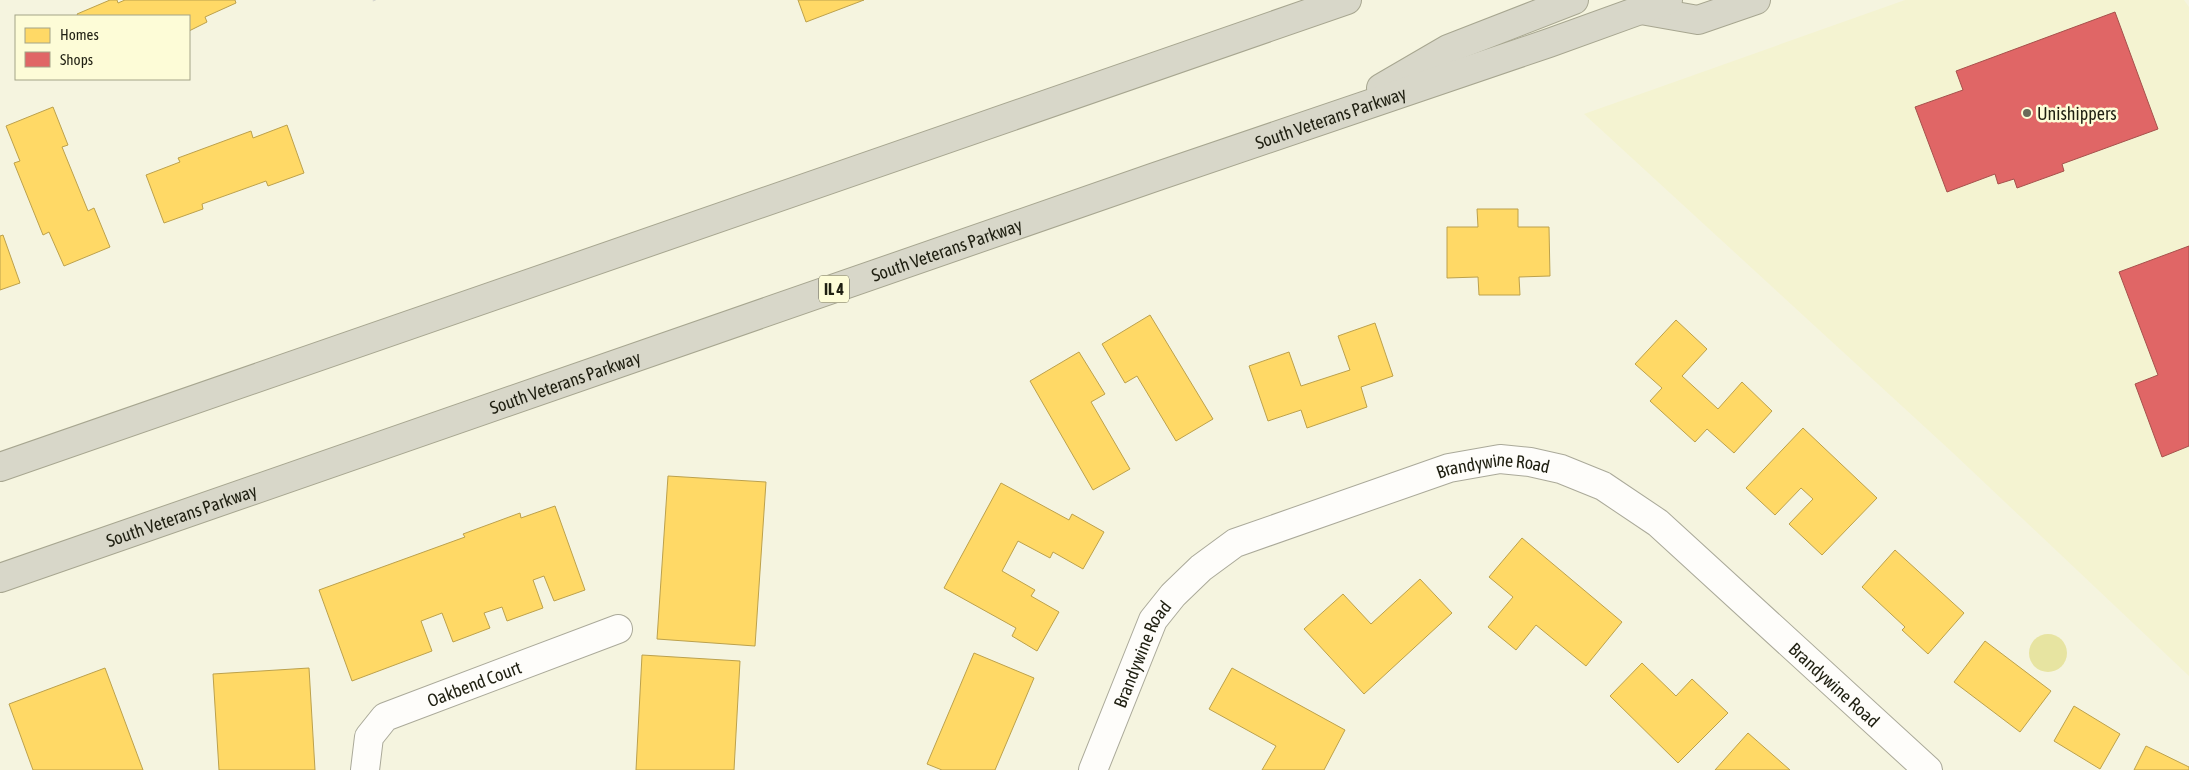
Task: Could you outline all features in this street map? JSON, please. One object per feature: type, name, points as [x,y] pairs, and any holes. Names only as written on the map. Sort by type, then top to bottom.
[{"type":"highway","points":[[0,467],[1347,0]]},
{"type":"highway","points":[[1333,117],[1448,49],[1574,0]]},
{"type":"highway","name":"South Veterans Parkway","points":[[0,578],[1549,43],[1668,0]]},
{"type":"highway","points":[[1640,10],[1698,20],[1756,0]]},
{"type":"street","name":"Brandywine Road","points":[[1093,770],[1154,620],[1173,595],[1201,568],[1235,543],[1449,468],[1500,459],[1530,462],[1562,469],[1603,486],[1658,523],[1928,770]]},
{"type":"street","name":"Oakbend Court","points":[[365,770],[368,737],[385,717],[618,629]]},
{"type":"shaded area","points":[[1905,0],[2184,0],[2189,7],[2189,676],[1952,452],[1584,114]]},
{"type":"shaded area","points":[[2048,634],[2055,635],[2061,640],[2066,646],[2066,660],[2061,666],[2055,671],[2048,672],[2041,671],[2035,666],[2030,660],[2029,653],[2030,646],[2035,640],[2041,635]]},
{"type":"building: Homes","points":[[110,0],[117,0],[118,3],[125,0],[235,0],[236,3],[205,17],[207,22],[190,30],[190,15],[77,14]]},
{"type":"building: Homes","points":[[798,0],[864,0],[806,22]]},
{"type":"building: Homes","points":[[53,107],[68,145],[62,147],[88,211],[94,208],[110,247],[64,266],[49,232],[43,235],[14,163],[20,161],[6,126]]},
{"type":"building: Homes","points":[[287,125],[304,173],[268,186],[266,181],[202,204],[203,209],[164,223],[146,175],[180,162],[178,158],[251,131],[253,138]]},
{"type":"building: Homes","points":[[1477,209],[1518,209],[1518,227],[1549,227],[1550,276],[1519,277],[1520,295],[1479,295],[1478,277],[1447,278],[1447,227],[1478,227]]},
{"type":"building: Homes","points":[[3,235],[20,283],[0,290],[0,236]]},
{"type":"building: Homes","points":[[1150,315],[1213,419],[1176,441],[1137,376],[1125,383],[1102,344]]},
{"type":"building: Homes","points":[[1676,320],[1707,349],[1682,376],[1718,409],[1742,382],[1772,411],[1734,453],[1707,429],[1695,442],[1650,401],[1662,388],[1635,364]]},
{"type":"building: Homes","points":[[1375,323],[1393,376],[1361,387],[1367,407],[1307,428],[1301,410],[1268,421],[1249,366],[1289,352],[1301,386],[1350,370],[1338,336]]},
{"type":"building: Homes","points":[[1079,352],[1105,394],[1091,402],[1130,469],[1093,490],[1030,381]]},
{"type":"building: Homes","points":[[1803,428],[1877,498],[1822,555],[1789,524],[1813,499],[1801,488],[1775,515],[1746,488]]},
{"type":"building: Homes","points":[[668,476],[766,482],[755,646],[657,639]]},
{"type":"building: Homes","points":[[1001,483],[1069,520],[1072,514],[1104,532],[1083,569],[1053,552],[1050,558],[1018,541],[1002,571],[1035,590],[1031,596],[1059,612],[1037,651],[1012,636],[1016,628],[944,588]]},
{"type":"building: Homes","points":[[555,506],[585,590],[554,601],[544,576],[533,580],[543,608],[507,621],[502,607],[484,613],[490,628],[453,642],[442,613],[421,621],[432,651],[352,681],[319,590],[465,537],[463,534],[520,513],[521,518]]},
{"type":"building: Homes","points":[[1522,538],[1622,622],[1586,666],[1536,625],[1516,650],[1488,627],[1513,597],[1489,577]]},
{"type":"building: Homes","points":[[1895,550],[1964,613],[1928,654],[1902,630],[1905,627],[1862,587]]},
{"type":"building: Homes","points":[[1420,579],[1452,613],[1364,694],[1304,629],[1343,594],[1371,624]]},
{"type":"building: Homes","points":[[1985,641],[2051,691],[2020,732],[1954,682]]},
{"type":"building: Homes","points":[[974,653],[1034,678],[995,770],[942,770],[927,764]]},
{"type":"building: Homes","points":[[642,655],[740,661],[734,770],[636,770]]},
{"type":"building: Homes","points":[[1642,663],[1676,696],[1692,679],[1728,713],[1678,763],[1610,696]]},
{"type":"building: Homes","points":[[105,668],[143,770],[33,770],[9,704]]},
{"type":"building: Homes","points":[[309,668],[315,770],[219,770],[213,674]]},
{"type":"building: Homes","points":[[1232,668],[1345,730],[1324,770],[1262,770],[1276,746],[1209,709]]},
{"type":"building: Homes","points":[[2074,706],[2120,734],[2100,769],[2054,741]]},
{"type":"building: Homes","points":[[1748,733],[1790,770],[1715,770]]},
{"type":"building: Homes","points":[[2146,746],[2189,767],[2189,770],[2134,770]]},
{"type":"building: Shops","points":[[2115,12],[2158,129],[2062,164],[2064,171],[2017,188],[2014,179],[1998,184],[1995,174],[1947,192],[1915,107],[1963,90],[1956,71]]},
{"type":"building: Shops","points":[[2189,246],[2189,446],[2162,457],[2135,384],[2158,375],[2119,272]]},
{"type":"place","name":"Unishippers","points":[[2027,113]]}]
